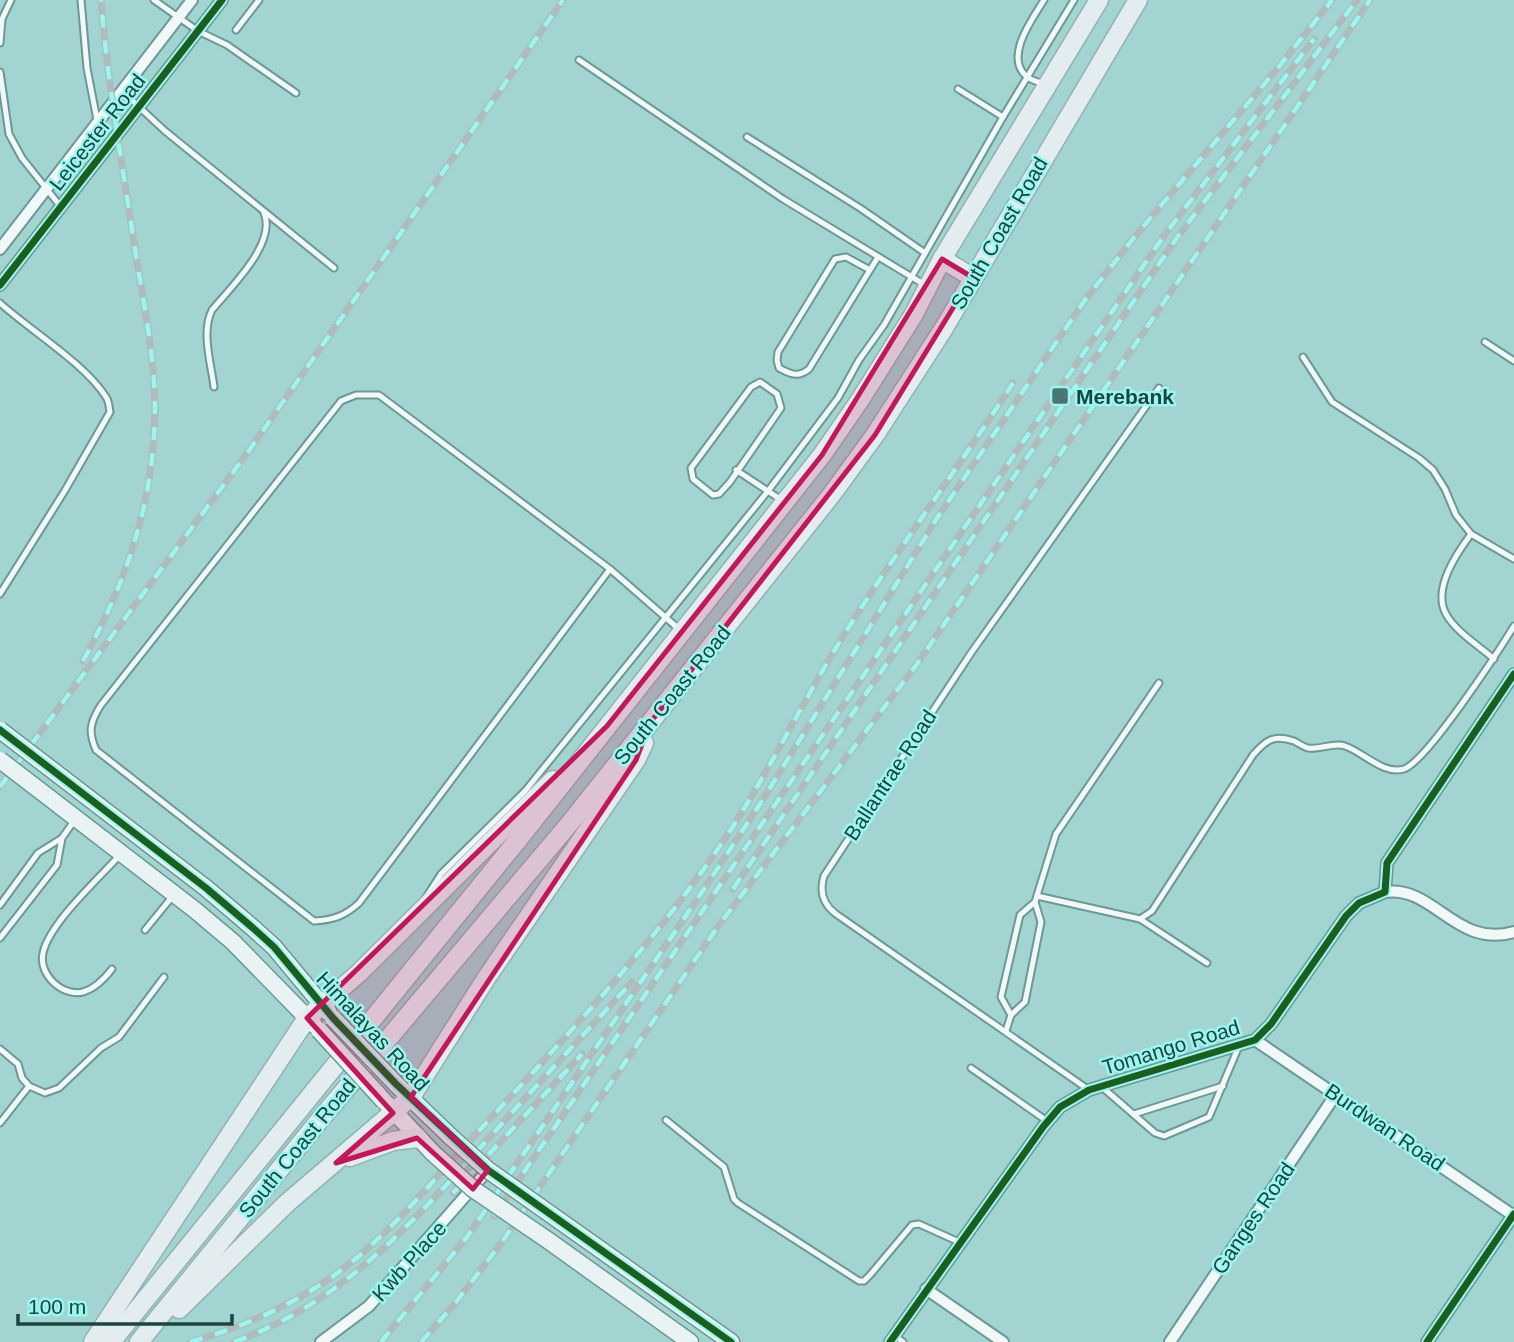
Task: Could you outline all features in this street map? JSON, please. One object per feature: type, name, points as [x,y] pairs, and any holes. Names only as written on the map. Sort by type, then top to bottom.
[{"type":"main road","name":"South Coast Road","points":[[99,1341],[521,836],[786,503],[860,400],[914,314],[942,260],[1099,0]]},
{"type":"main road","name":"South Coast Road","points":[[147,1337],[323,1116],[526,876],[832,494],[875,435],[944,328],[1138,0]]},
{"type":"main road","points":[[942,260],[972,277]]},
{"type":"main road","points":[[726,578],[751,596]]},
{"type":"main road","points":[[147,1337],[287,1203],[336,1163],[389,1107],[411,1097],[487,977],[636,760],[650,723]]},
{"type":"main road","points":[[99,1341],[313,1024],[359,973],[607,726]]},
{"type":"main road","points":[[336,1163],[393,1141],[417,1138]]},
{"type":"street","name":"Leicester Road","points":[[0,249],[192,0]]},
{"type":"street","name":"Leicester Road","points":[[0,285],[222,0]]},
{"type":"street","points":[[1514,674],[1387,863],[1385,892],[1393,891],[1413,896],[1473,933],[1492,936],[1514,932]]},
{"type":"street","name":"Himalayas Road","points":[[0,730],[253,928],[274,947],[327,1011],[396,1084],[488,1170],[731,1342]]},
{"type":"street","name":"Himalayas Road","points":[[0,760],[233,942],[313,1024],[417,1138],[473,1189],[690,1342]]},
{"type":"street","name":"Tomango Road","points":[[896,1340],[926,1289],[959,1242],[1060,1107],[1089,1090],[1255,1040],[1271,1024],[1346,916],[1359,902],[1385,892]]},
{"type":"street","name":"Burdwan Road","points":[[1255,1040],[1514,1215]]},
{"type":"street","name":"Ganges Road","points":[[1170,1342],[1336,1094]]},
{"type":"street","name":"Kwb Place","points":[[321,1342],[369,1306],[488,1170]]},
{"type":"street","points":[[1427,1342],[1514,1215]]},
{"type":"street","points":[[926,1289],[1003,1342]]},
{"type":"lane","points":[[0,43],[2,19],[11,0]]},
{"type":"lane","points":[[81,0],[88,74],[98,123]]},
{"type":"lane","points":[[154,0],[198,31],[227,45],[296,93]]},
{"type":"lane","points":[[236,30],[259,0]]},
{"type":"lane","points":[[1044,0],[1022,36],[1019,47],[1020,67],[1027,78],[1047,85]]},
{"type":"lane","points":[[418,914],[429,889],[441,874],[525,791],[768,491],[838,398],[1074,0]]},
{"type":"lane","points":[[579,60],[783,199],[928,287]]},
{"type":"lane","points":[[0,72],[9,134],[22,158],[61,207]]},
{"type":"lane","points":[[958,89],[1003,117]]},
{"type":"lane","points":[[123,92],[334,268]]},
{"type":"lane","points":[[747,137],[860,208],[925,253]]},
{"type":"lane","points":[[980,155],[999,165]]},
{"type":"lane","points":[[214,387],[207,334],[208,318],[262,246],[268,227],[262,210]]},
{"type":"lane","points":[[870,270],[846,257],[835,260],[778,352],[779,368],[793,375],[803,374],[809,369],[870,270],[878,257]]},
{"type":"lane","points":[[0,303],[93,382],[108,399],[110,412],[0,594]]},
{"type":"lane","points":[[1485,342],[1514,361]]},
{"type":"lane","points":[[1303,357],[1332,402],[1419,458],[1433,471],[1445,489],[1456,515],[1471,534],[1514,559]]},
{"type":"lane","points":[[760,382],[777,394],[781,408],[736,470],[730,482],[716,495],[699,486],[691,474],[693,464],[753,385],[760,382]]},
{"type":"lane","name":"Ballantrae Road","points":[[1089,1090],[830,909],[823,898],[822,882],[963,664],[1159,388]]},
{"type":"lane","points":[[610,569],[359,903],[347,914],[331,920],[314,921],[96,750],[90,736],[92,719],[101,705],[341,401],[356,395],[379,395],[610,569],[682,632]]},
{"type":"lane","points":[[736,470],[786,503]]},
{"type":"lane","points":[[1471,534],[1450,568],[1443,589],[1443,607],[1454,624],[1494,659]]},
{"type":"lane","points":[[1140,919],[1152,911],[1265,741],[1276,737],[1284,738],[1309,748],[1343,744],[1390,769],[1405,768],[1426,752],[1494,659],[1514,626]]},
{"type":"lane","points":[[1011,1015],[1001,998],[1020,915],[1036,899],[1056,834],[1159,683]]},
{"type":"lane","points":[[0,905],[38,853],[62,838],[76,818]]},
{"type":"lane","points":[[0,938],[57,864],[62,838]]},
{"type":"lane","points":[[112,969],[86,992],[75,993],[49,979],[42,956],[54,929],[121,853]]},
{"type":"lane","points":[[145,930],[174,894]]},
{"type":"lane","points":[[1006,1031],[1011,1015],[1025,1002],[1041,922],[1036,899]]},
{"type":"lane","points":[[1036,899],[1140,919],[1207,963]]},
{"type":"lane","points":[[0,1049],[18,1064],[22,1079],[29,1086],[45,1093],[58,1088],[101,1048],[119,1037],[164,977]]},
{"type":"lane","points":[[1102,1087],[1155,1133],[1164,1136],[1209,1117],[1239,1046]]},
{"type":"lane","points":[[971,1068],[1047,1121]]},
{"type":"lane","points":[[0,1123],[29,1086]]},
{"type":"lane","points":[[1134,1114],[1223,1086]]},
{"type":"lane","points":[[666,1120],[724,1167],[734,1199],[738,1203],[859,1281],[864,1281],[870,1275],[912,1225],[919,1224],[959,1242]]},
{"type":"highlighted area","points":[[942,259],[972,277],[875,435],[650,723],[636,760],[411,1097],[488,1170],[473,1189],[417,1138],[336,1163],[393,1113],[307,1018],[607,726],[822,455]]},
{"type":"railway","points":[[83,661],[113,601],[135,540],[150,477],[155,410],[149,336],[112,99],[101,0]]},
{"type":"railway","points":[[0,787],[248,452],[563,0]]},
{"type":"railway","points":[[381,1342],[467,1237],[704,889],[760,804],[939,515],[1085,300],[1332,0]]},
{"type":"railway","points":[[733,889],[1176,239],[1357,0]]},
{"type":"railway","points":[[421,1342],[453,1306],[502,1242],[719,925],[917,664],[1370,0]]},
{"type":"railway","points":[[494,1216],[1163,237],[1314,39]]},
{"type":"railway","points":[[190,1342],[229,1330],[284,1306],[356,1259],[410,1207],[614,982],[679,903],[737,820],[847,630],[1013,383]]},
{"type":"railway","points":[[234,1342],[309,1305],[374,1257],[432,1201],[632,982]]},
{"type":"railway","points":[[453,1193],[582,1054]]},
{"type":"cycle path","points":[[0,285],[222,0]]},
{"type":"cycle path","points":[[890,1342],[1060,1107],[1089,1090],[1255,1040],[1271,1024],[1346,916],[1359,903],[1385,892],[1387,863],[1514,674]]},
{"type":"cycle path","points":[[0,730],[206,888],[253,928],[274,947],[333,1018],[396,1084],[488,1170],[731,1342]]},
{"type":"cycle path","points":[[1427,1342],[1514,1214]]},
{"type":"place","name":"Merebank","points":[[1060,396]]}]
